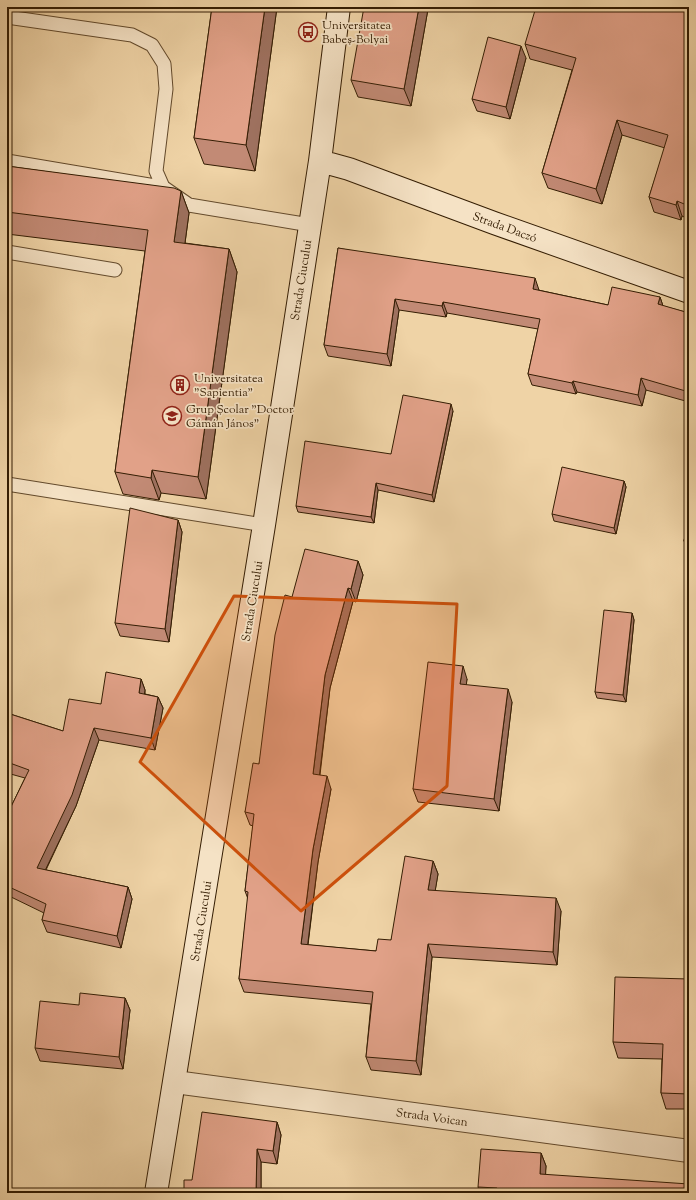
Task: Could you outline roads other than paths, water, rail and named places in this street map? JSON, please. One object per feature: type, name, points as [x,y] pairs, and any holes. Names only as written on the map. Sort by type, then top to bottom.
[{"type":"main road","name":"Strada Ciucului","points":[[156,1193],[264,525],[320,161],[339,7]]},
{"type":"main road","name":"Strada Daczó","points":[[320,161],[349,170],[689,292]]},
{"type":"main road","name":"Strada Voican","points":[[175,1082],[689,1152]]},
{"type":"lane","points":[[7,17],[132,35],[152,45],[164,64],[166,89],[156,172],[163,187]]},
{"type":"lane","points":[[7,161],[163,187],[189,205],[310,225]]},
{"type":"lane","points":[[7,252],[115,270]]},
{"type":"lane","points":[[7,484],[264,525]]},
{"type":"place","name":"Universitatea Babeș-Bolyai","points":[[308,32]]},
{"type":"place","name":"Universitatea \"Sapientia\"","points":[[180,385]]},
{"type":"place","name":"Grup Școlar \"Doctor Gámán János\"","points":[[172,416]]}]
